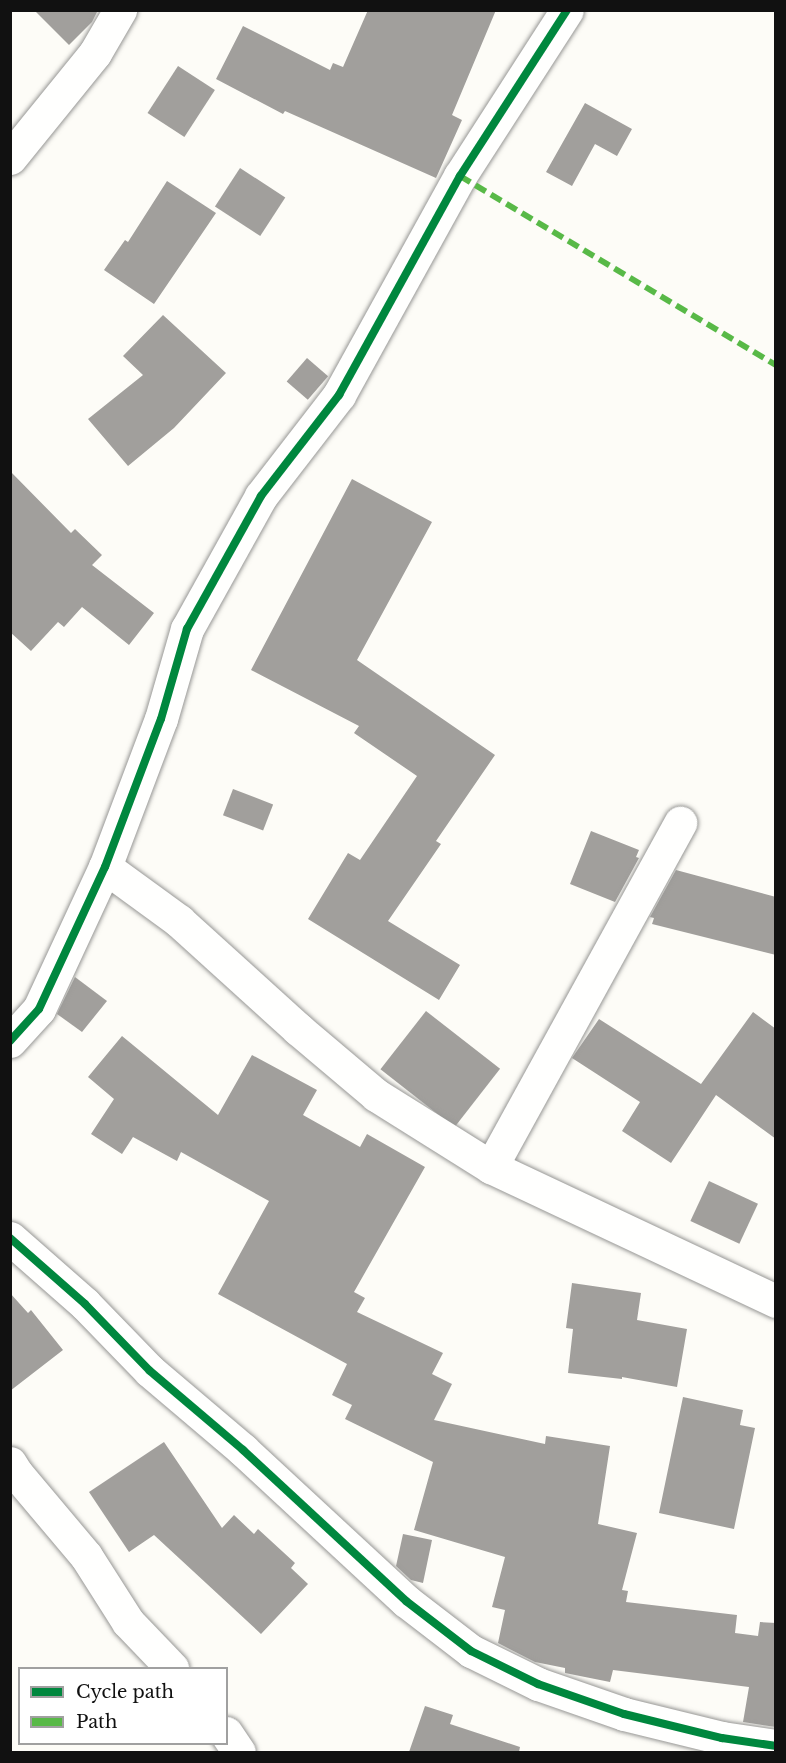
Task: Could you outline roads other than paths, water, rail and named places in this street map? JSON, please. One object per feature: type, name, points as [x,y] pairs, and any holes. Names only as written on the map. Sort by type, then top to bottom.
[{"type":"street","points":[[10,158],[96,52],[120,10]]},
{"type":"street","points":[[10,1041],[39,1009],[105,867],[161,719],[187,629],[261,496],[339,395],[460,176],[567,10]]},
{"type":"street","points":[[491,1167],[680,823]]},
{"type":"street","points":[[105,867],[179,921],[298,1029],[376,1095],[491,1167],[776,1301]]},
{"type":"street","points":[[10,1238],[85,1304],[150,1371],[243,1450],[406,1601],[471,1651],[538,1684],[624,1714],[722,1738],[776,1746]]},
{"type":"street","points":[[10,1462],[17,1474],[86,1556],[128,1622],[171,1667]]},
{"type":"street","points":[[228,1736],[239,1752]]}]
